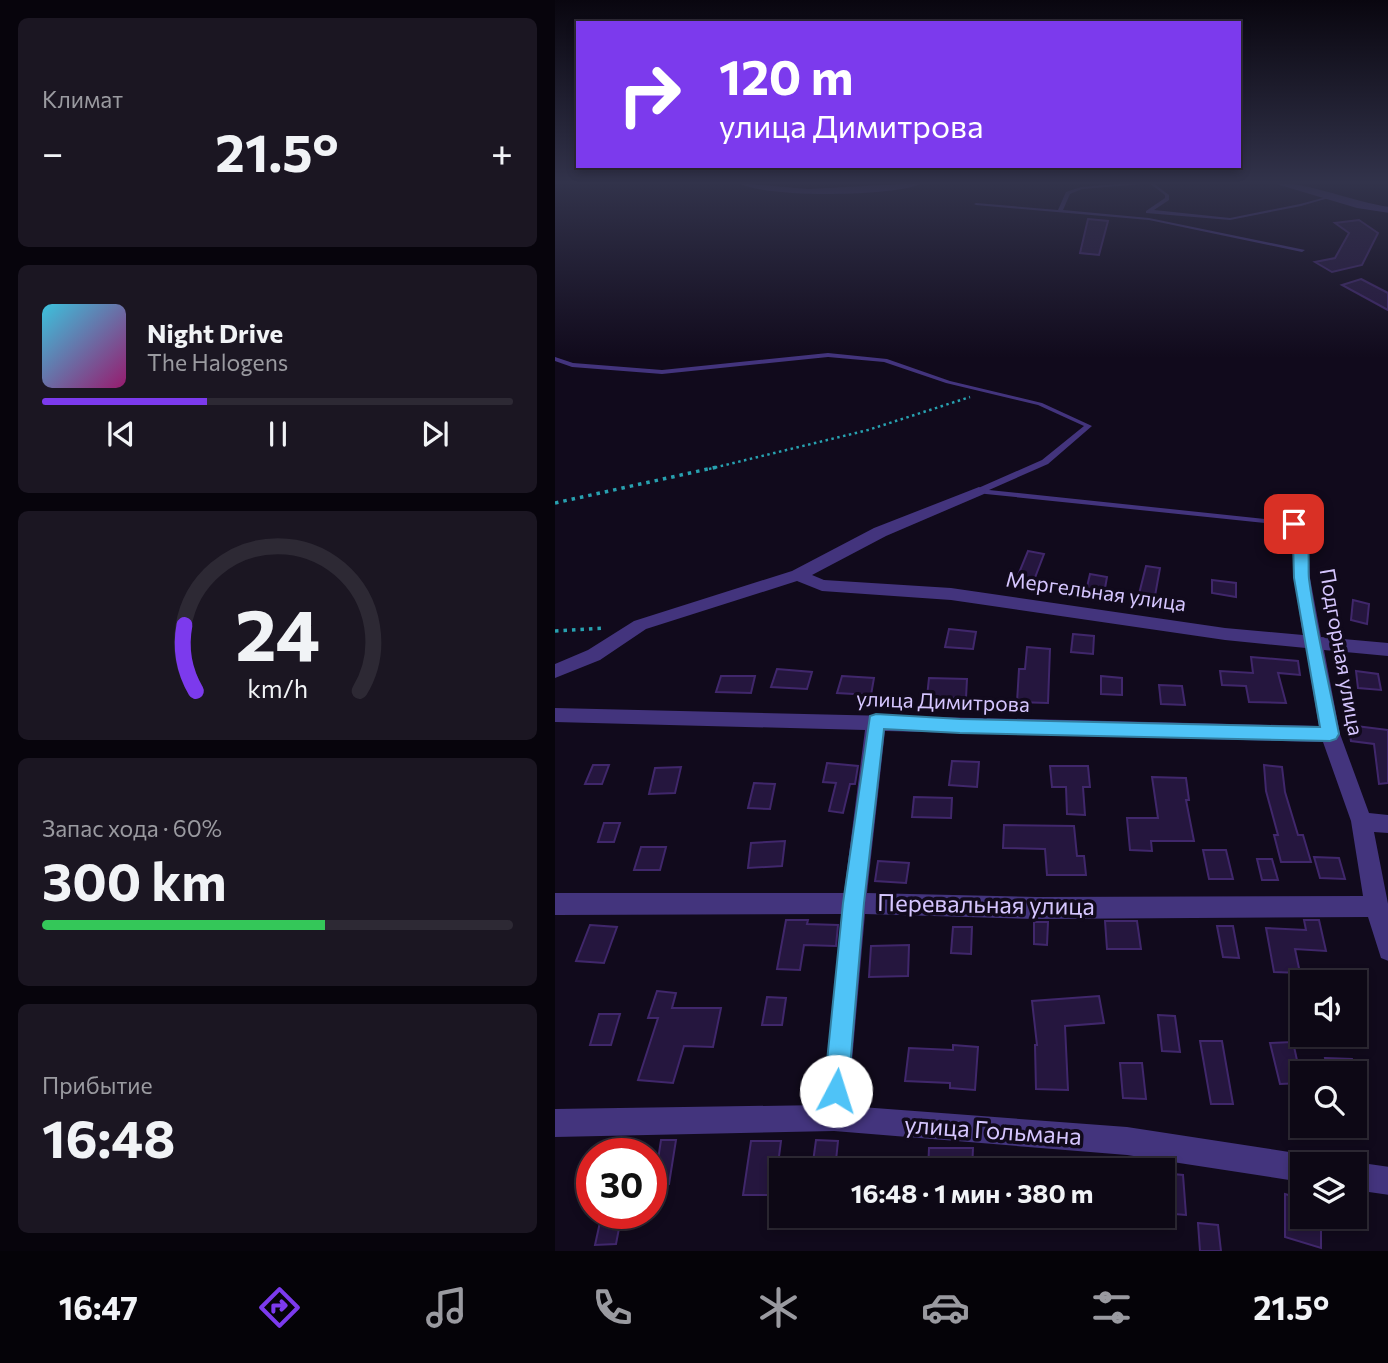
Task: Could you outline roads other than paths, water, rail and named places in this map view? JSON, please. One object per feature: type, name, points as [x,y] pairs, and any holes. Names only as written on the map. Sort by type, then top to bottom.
[{"type":"street","points":[[555,671],[594,655],[640,625],[798,575],[880,532],[979,491]]},
{"type":"street","name":"Подгорная улица","points":[[1294,524],[1301,541],[1302,578],[1311,640],[1330,734],[1362,821],[1376,906],[1388,950]]},
{"type":"street","name":"Мергельная улица","points":[[798,575],[822,585],[951,594],[1225,634],[1311,640],[1388,650]]},
{"type":"street","name":"улица Димитрова","points":[[555,715],[1330,734]]},
{"type":"street","points":[[834,1118],[854,903],[876,721]]},
{"type":"street","points":[[1362,821],[1388,824]]},
{"type":"street","name":"Перевальная улица","points":[[555,904],[854,903],[1037,908],[1376,906]]},
{"type":"street","name":"улица Гольмана","points":[[555,1123],[834,1118],[1127,1141],[1290,1166]]},
{"type":"street","points":[[1367,1178],[1388,1181]]},
{"type":"lane","points":[[1259,241],[1302,250]]},
{"type":"lane","points":[[555,359],[573,365],[662,372],[828,355],[885,360],[948,382],[1040,404],[1089,426],[1045,462],[979,491]]},
{"type":"lane","points":[[979,491],[1294,524]]}]
